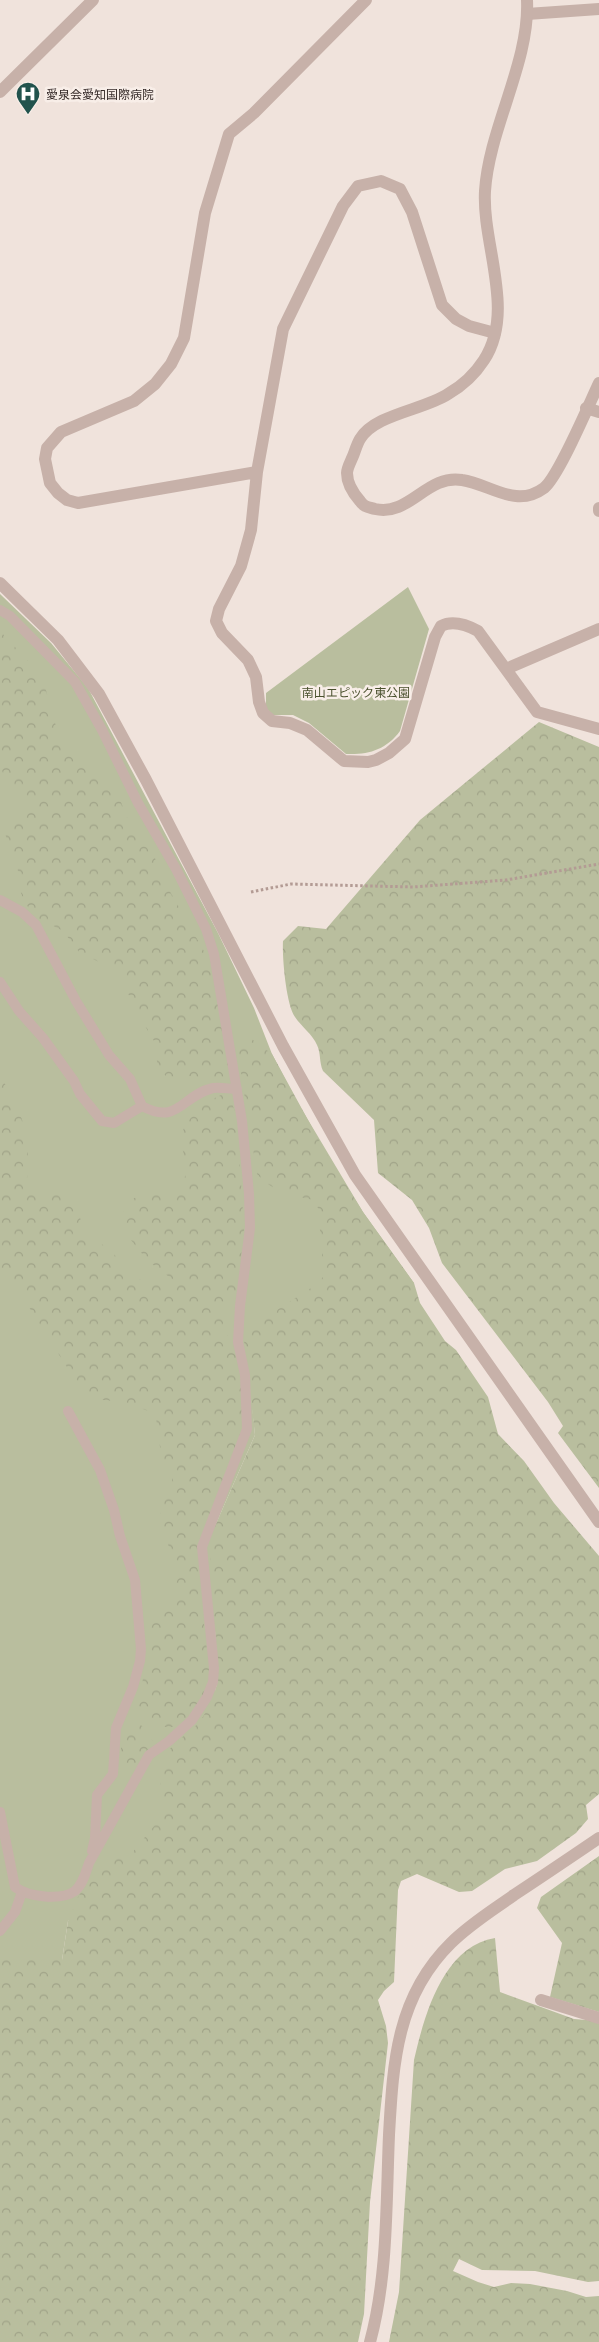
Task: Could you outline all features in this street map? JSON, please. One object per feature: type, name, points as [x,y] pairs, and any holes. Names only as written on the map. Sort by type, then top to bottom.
[{"type":"street","points":[[0,92],[93,0]]},
{"type":"street","points":[[257,472],[78,503],[67,500],[50,483],[45,459],[47,448],[61,432],[134,402],[155,384],[171,364],[184,338],[205,214],[229,134],[254,112],[366,0]]},
{"type":"street","points":[[526,0],[527,14],[521,47],[490,159],[485,190],[486,225],[499,308],[495,333],[485,359],[469,378],[447,395],[378,423],[360,438],[346,471],[350,490],[364,506],[384,511],[403,506],[426,489],[443,480],[462,480],[504,495],[524,497],[544,487],[558,466],[593,410],[599,383]]},
{"type":"street","points":[[527,14],[599,9]]},
{"type":"street","points":[[495,333],[469,326],[456,319],[442,305],[412,212],[400,189],[381,181],[358,186],[344,206],[284,329],[257,472],[251,530],[241,566],[219,609],[216,621],[222,633],[248,660],[256,677],[259,702],[263,713],[272,720],[290,723],[307,730],[344,761],[368,762],[389,753],[405,739],[435,637],[441,626],[450,623],[463,625],[478,632],[537,712],[599,729]]},
{"type":"street","points":[[0,583],[58,640],[99,694],[146,780],[283,1046],[355,1175],[599,1522]]},
{"type":"street","points":[[506,669],[599,629]]},
{"type":"street","points":[[370,2342],[381,2290],[391,2087],[401,2030],[408,2008],[421,1982],[451,1943],[495,1908],[599,1838]]},
{"type":"street","points":[[541,2000],[599,2018]]},
{"type":"lane","points":[[0,610],[10,616],[74,682],[102,730],[138,803],[176,869],[206,929],[214,954],[237,1090],[249,1194],[250,1228],[240,1306],[238,1342],[245,1375],[247,1429],[202,1547],[214,1668],[213,1682],[207,1697],[192,1720],[169,1741],[149,1755],[89,1863]]},
{"type":"lane","points":[[0,900],[9,904],[36,925],[76,1001],[109,1055],[130,1079],[142,1106],[162,1114],[170,1112],[213,1088],[237,1090]]},
{"type":"lane","points":[[0,982],[19,1011],[42,1038],[74,1081],[80,1094],[102,1122],[114,1123],[142,1106]]},
{"type":"lane","points":[[0,1812],[15,1887],[22,1892],[57,1897],[75,1890],[83,1881],[89,1863],[95,1838],[97,1795],[113,1774],[116,1728],[136,1679],[141,1649],[135,1580],[100,1470],[68,1411]]},
{"type":"lane","points":[[0,1931],[15,1912],[22,1892]]},
{"type":"path","points":[[251,892],[291,884],[413,887],[506,880],[599,864]]},
{"type":"green space","name":"南山エピック東公園","points":[[408,587],[429,629],[400,731],[389,743],[376,750],[362,754],[346,754],[309,723],[293,715],[273,715],[266,708],[266,693]]},
{"type":"green space","points":[[0,594],[51,643],[88,688],[218,933],[254,1008],[272,1054],[295,1098],[363,1212],[414,1283],[251,1394],[255,1435],[215,1526],[216,1766],[68,1921],[62,1960],[0,1960]]},
{"type":"green space","points":[[0,631],[42,676],[59,737],[70,755],[121,802],[126,816],[155,858],[160,874],[209,960],[225,1039],[229,1075],[224,1078],[209,1080],[188,1076],[167,1077],[158,1068],[154,1041],[135,1009],[127,991],[126,980],[119,972],[79,952],[63,931],[36,917],[25,903],[21,893],[16,857],[5,834],[8,821],[20,814],[30,813],[34,808],[29,798],[15,792],[7,784],[0,765]]},
{"type":"green space","points":[[539,722],[599,747],[599,1488],[558,1433],[563,1426],[548,1402],[442,1263],[429,1228],[412,1200],[378,1173],[374,1120],[323,1071],[315,1041],[292,1011],[287,991],[283,958],[283,941],[298,926],[326,929],[420,820]]},
{"type":"green space","points":[[249,1037],[272,1054],[326,1153],[363,1212],[414,1283],[420,1303],[445,1341],[456,1350],[488,1397],[498,1434],[524,1461],[554,1503],[599,1556],[599,1794],[586,1805],[588,1819],[576,1833],[537,1861],[505,1869],[472,1891],[459,1892],[417,1874],[401,1881],[398,1890],[394,1982],[378,2000],[386,2026],[388,2043],[370,2202],[364,2314],[358,2342],[0,2342],[0,1960],[62,1960],[68,1921],[78,1897],[96,1870],[106,1861],[132,1853],[167,1810],[160,1780],[160,1769],[163,1760],[167,1752],[200,1721],[211,1701],[218,1679],[210,1549],[215,1526],[255,1435],[244,1340],[247,1329],[314,1286],[324,1276],[318,1208],[313,1200],[276,1189],[257,1174],[237,1048],[240,1039]]},
{"type":"green space","points":[[0,1077],[17,1105],[23,1124],[28,1157],[28,1189],[40,1193],[63,1191],[75,1195],[84,1235],[109,1249],[130,1277],[174,1287],[176,1282],[148,1261],[121,1228],[124,1206],[134,1198],[168,1193],[183,1186],[186,1171],[181,1138],[185,1124],[205,1103],[223,1094],[231,1100],[237,1118],[244,1230],[236,1302],[226,1306],[223,1323],[225,1332],[234,1345],[240,1368],[243,1393],[241,1430],[239,1442],[198,1544],[197,1564],[210,1676],[204,1696],[191,1717],[174,1727],[165,1727],[154,1722],[138,1705],[142,1692],[143,1675],[150,1659],[148,1647],[150,1615],[157,1608],[171,1603],[174,1593],[174,1572],[160,1508],[166,1497],[173,1492],[172,1477],[161,1454],[156,1418],[148,1411],[125,1402],[103,1400],[82,1391],[15,1285],[0,1267]]},
{"type":"green space","points":[[130,1720],[137,1721],[149,1733],[153,1742],[136,1765],[126,1773],[121,1768],[121,1733]]},
{"type":"green space","points":[[599,1856],[599,2012],[550,1997],[562,1943],[537,1908],[541,1897]]},
{"type":"green space","points":[[495,1938],[500,1992],[574,2019],[599,2021],[599,2281],[588,2282],[535,2271],[482,2270],[459,2259],[453,2271],[494,2287],[511,2283],[530,2284],[567,2291],[586,2297],[599,2296],[599,2342],[389,2342],[399,2292],[414,2060],[418,2043],[430,2005],[438,1986],[449,1969],[461,1955],[477,1944]]},
{"type":"place","name":"愛泉会愛知国際病院","points":[[28,115]]}]
